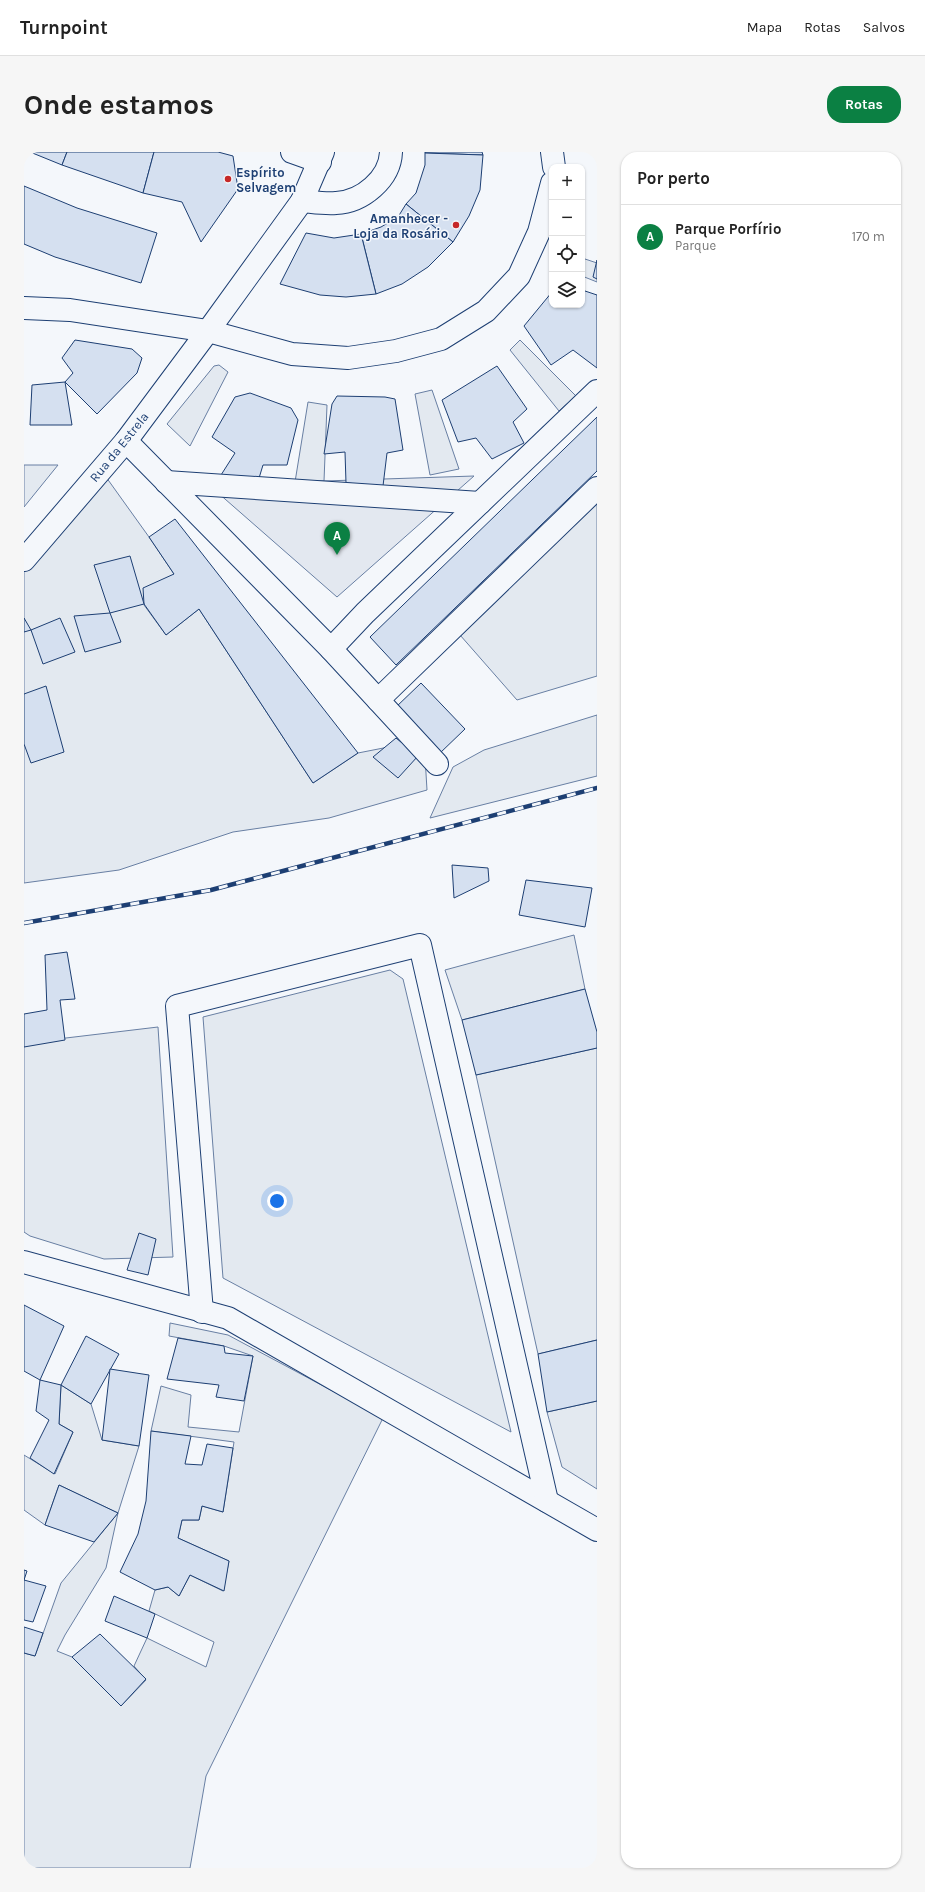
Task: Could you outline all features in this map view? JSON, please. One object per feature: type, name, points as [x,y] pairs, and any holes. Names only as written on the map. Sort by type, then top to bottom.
[{"type":"street","points":[[292,152],[321,157]]},
{"type":"street","points":[[302,201],[337,203],[353,200],[366,193],[383,177],[391,158],[391,152]]},
{"type":"street","points":[[552,152],[554,164]]},
{"type":"street","name":"Rua da Estrela","points":[[24,560],[126,441],[208,331],[302,201],[321,157]]},
{"type":"street","points":[[24,308],[77,311],[208,331],[292,354],[348,358],[396,351],[441,339],[486,311],[518,276],[539,232],[549,194]]},
{"type":"street","points":[[331,649],[365,613],[597,391]]},
{"type":"street","points":[[126,441],[331,649],[437,764]]},
{"type":"street","points":[[166,482],[480,503]]},
{"type":"street","points":[[378,700],[597,488]]},
{"type":"street","points":[[202,1312],[177,1006],[420,945],[547,1501]]},
{"type":"street","points":[[24,1262],[228,1318],[597,1530]]},
{"type":"shaded area","points":[[585,259],[597,263],[597,282],[585,277]]},
{"type":"shaded area","points":[[520,340],[576,396],[559,411],[510,350]]},
{"type":"shaded area","points":[[219,365],[228,372],[190,446],[167,424],[214,366]]},
{"type":"shaded area","points":[[432,390],[459,469],[430,475],[415,394]]},
{"type":"shaded area","points":[[308,402],[327,405],[324,481],[295,482]]},
{"type":"shaded area","points":[[24,465],[58,465],[24,507]]},
{"type":"shaded area","points":[[101,470],[174,574],[144,605],[166,635],[199,609],[313,783],[358,753],[424,740],[427,790],[329,818],[233,832],[119,870],[24,883],[24,555]]},
{"type":"shaded area","points":[[474,476],[337,597],[209,485],[324,481]]},
{"type":"shaded area","points":[[597,502],[597,676],[517,700],[460,635]]},
{"type":"shaded area","points":[[597,715],[597,776],[430,818],[453,767],[484,750]]},
{"type":"shaded area","points":[[574,935],[585,989],[462,1020],[445,970]]},
{"type":"shaded area","points":[[390,970],[403,979],[511,1432],[223,1278],[203,1017]]},
{"type":"shaded area","points":[[158,1027],[173,1257],[104,1259],[30,1236],[24,1232],[24,1043]]},
{"type":"shaded area","points":[[597,1048],[597,1340],[538,1354],[476,1075]]},
{"type":"shaded area","points":[[170,1323],[228,1335],[383,1418],[206,1776],[190,1868],[24,1868],[24,1653],[35,1656],[61,1583],[118,1513],[106,1568],[65,1635],[57,1651],[72,1657],[121,1706],[146,1680],[134,1666],[147,1638],[206,1667],[214,1642],[149,1611],[155,1590],[168,1587],[179,1596],[190,1575],[223,1591],[229,1561],[178,1538],[182,1520],[199,1520],[202,1506],[223,1512],[234,1442],[151,1431],[161,1386],[191,1395],[188,1427],[239,1432],[253,1356],[224,1346],[169,1336]]},
{"type":"shaded area","points":[[61,1385],[91,1404],[102,1440],[139,1446],[118,1513],[59,1485],[45,1525],[24,1510],[24,1455],[55,1474],[73,1432],[59,1424]]},
{"type":"shaded area","points":[[597,1401],[597,1489],[562,1467],[547,1412]]},
{"type":"building","points":[[30,152],[67,152],[62,165]]},
{"type":"building","points":[[67,152],[154,152],[143,193],[62,165]]},
{"type":"building","points":[[154,152],[218,152],[233,156],[238,189],[201,242],[182,202],[143,193]]},
{"type":"building","points":[[482,152],[483,155],[425,153]]},
{"type":"building","points":[[425,153],[483,155],[480,190],[469,216],[453,242],[406,204],[416,193],[425,165]]},
{"type":"building","points":[[24,186],[77,208],[157,233],[141,283],[55,257],[24,244]]},
{"type":"building","points":[[406,204],[453,242],[428,267],[402,284],[376,294],[361,234],[381,227],[398,217]]},
{"type":"building","points":[[306,233],[334,238],[361,234],[376,294],[346,297],[320,295],[280,284]]},
{"type":"building","points":[[597,260],[597,279],[593,277]]},
{"type":"building","points":[[585,291],[597,295],[597,368],[573,350],[551,365],[524,326],[549,296],[549,308],[585,308]]},
{"type":"building","points":[[75,340],[132,349],[142,358],[137,373],[97,414],[65,382],[73,373],[62,358]]},
{"type":"building","points":[[497,366],[527,409],[513,422],[524,443],[492,459],[476,438],[458,442],[442,400]]},
{"type":"building","points":[[65,382],[72,425],[30,425],[32,385]]},
{"type":"building","points":[[250,393],[291,408],[298,420],[287,465],[263,465],[256,488],[221,475],[235,453],[212,437],[235,397]]},
{"type":"building","points":[[337,396],[385,397],[395,399],[403,450],[387,453],[383,486],[346,483],[345,452],[324,454],[332,404]]},
{"type":"building","points":[[597,417],[597,471],[396,665],[370,637]]},
{"type":"building","points":[[175,519],[358,753],[313,783],[199,609],[166,635],[144,604],[143,588],[174,574],[149,537]]},
{"type":"building","points":[[130,556],[144,604],[110,613],[94,565]]},
{"type":"building","points":[[110,613],[121,642],[85,652],[74,616]]},
{"type":"building","points":[[24,618],[31,630],[24,632]]},
{"type":"building","points":[[60,618],[75,652],[43,664],[31,630]]},
{"type":"building","points":[[421,683],[465,729],[439,754],[395,708]]},
{"type":"building","points":[[46,686],[64,752],[31,763],[24,744],[24,694]]},
{"type":"building","points":[[396,738],[418,756],[398,778],[373,757]]},
{"type":"building","points":[[452,865],[488,868],[489,881],[454,898]]},
{"type":"building","points":[[526,880],[592,888],[585,927],[519,915]]},
{"type":"building","points":[[67,952],[75,999],[60,1000],[65,1040],[24,1047],[24,1014],[47,1010],[45,955]]},
{"type":"building","points":[[585,989],[597,1032],[597,1048],[476,1075],[462,1020]]},
{"type":"building","points":[[139,1233],[156,1239],[148,1275],[127,1270]]},
{"type":"building","points":[[24,1305],[64,1326],[40,1380],[24,1371]]},
{"type":"building","points":[[86,1336],[119,1354],[91,1404],[61,1385]]},
{"type":"building","points":[[178,1338],[224,1346],[225,1353],[253,1356],[244,1401],[216,1397],[219,1385],[167,1379]]},
{"type":"building","points":[[597,1340],[597,1401],[547,1412],[538,1354]]},
{"type":"building","points":[[110,1369],[149,1375],[139,1446],[102,1440]]},
{"type":"building","points":[[40,1380],[61,1385],[59,1424],[73,1432],[54,1474],[30,1458],[49,1420],[36,1411]]},
{"type":"building","points":[[151,1431],[191,1436],[185,1464],[202,1465],[207,1444],[233,1448],[223,1512],[202,1506],[199,1520],[182,1520],[178,1538],[229,1561],[224,1591],[190,1575],[179,1596],[168,1587],[155,1590],[120,1572],[138,1534],[146,1501]]},
{"type":"building","points":[[59,1485],[118,1513],[94,1542],[45,1525]]},
{"type":"building","points":[[24,1570],[27,1571],[24,1580]]},
{"type":"building","points":[[24,1580],[46,1586],[33,1622],[24,1620]]},
{"type":"building","points":[[114,1596],[155,1614],[147,1638],[105,1621]]},
{"type":"building","points":[[24,1627],[43,1633],[35,1656],[24,1653]]},
{"type":"building","points":[[100,1634],[146,1679],[121,1706],[72,1657]]},
{"type":"railway","points":[[24,923],[211,890],[597,788]]},
{"type":"place","name":"Espírito Selvagem","points":[[228,179]]},
{"type":"place","name":"Amanhecer - Loja da Rosário","points":[[456,225]]},
{"type":"place","name":"Parque Porfírio","points":[[337,555]]}]
